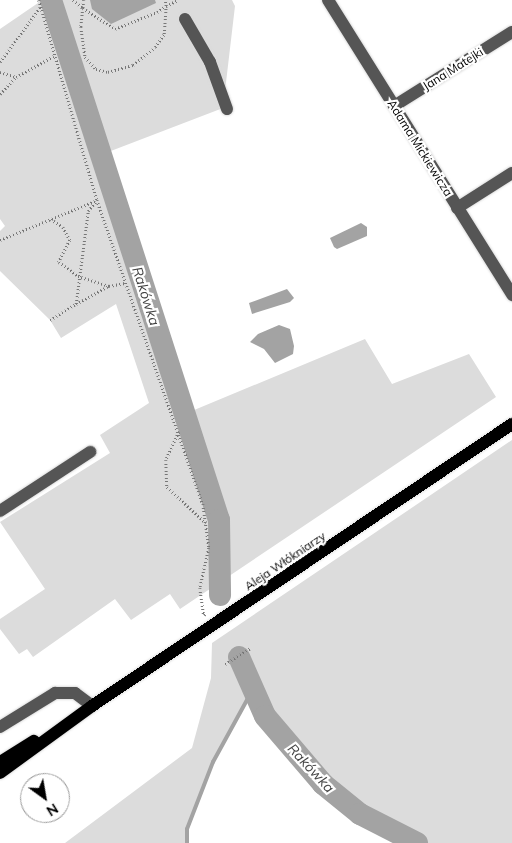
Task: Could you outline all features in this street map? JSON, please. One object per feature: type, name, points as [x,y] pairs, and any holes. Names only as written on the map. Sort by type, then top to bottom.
[{"type":"main road","name":"Aleja Włókniarzy","points":[[0,773],[92,706],[512,424]]},
{"type":"main road","name":"Aleja Włókniarzy","points":[[0,762],[73,719]]},
{"type":"street","name":"Adama Mickiewicza","points":[[328,0],[512,295]]},
{"type":"street","points":[[184,19],[210,62],[227,109]]},
{"type":"street","name":"Jana Matejki","points":[[394,106],[512,32]]},
{"type":"street","points":[[457,208],[512,174]]},
{"type":"street","points":[[0,511],[90,452]]},
{"type":"street","points":[[0,727],[55,693],[75,693],[92,706]]},
{"type":"path","points":[[39,0],[97,200],[180,432],[207,524],[208,548],[200,588],[204,615]]},
{"type":"path","points":[[73,0],[114,29],[178,0]]},
{"type":"path","points":[[84,0],[81,27],[85,57],[96,69],[108,72],[133,64],[155,47],[164,34],[165,0]]},
{"type":"path","points":[[0,62],[41,6]]},
{"type":"path","points":[[0,94],[16,77],[54,56]]},
{"type":"path","points":[[0,72],[16,77]]},
{"type":"path","points":[[0,240],[97,200]]},
{"type":"path","points":[[76,304],[78,276],[88,211],[97,200]]},
{"type":"path","points":[[51,219],[63,227],[70,240],[59,262],[78,276],[109,286]]},
{"type":"path","points":[[50,320],[109,286],[126,283]]},
{"type":"path","points":[[180,432],[166,460],[168,486],[176,498],[207,524]]},
{"type":"path","points":[[225,664],[251,648]]},
{"type":"shaded area","points":[[37,0],[232,0],[235,6],[223,108],[103,154],[187,413],[365,339],[392,384],[469,354],[496,397],[180,609],[170,594],[131,620],[115,599],[33,657],[27,649],[19,654],[0,629],[0,619],[45,589],[0,522],[110,453],[100,435],[149,403],[116,304],[61,338],[50,320],[0,271],[0,231],[5,226],[0,219],[0,29],[38,3]]},
{"type":"shaded area","points":[[90,0],[155,0],[156,3],[111,24],[92,9]]},
{"type":"shaded area","points":[[361,223],[367,227],[367,236],[337,249],[334,247],[330,238]]},
{"type":"shaded area","points":[[287,289],[294,298],[290,302],[252,314],[249,303]]},
{"type":"shaded area","points":[[279,325],[290,329],[294,346],[293,354],[275,363],[264,349],[250,342],[258,334]]},
{"type":"shaded area","points":[[512,440],[512,843],[417,843],[360,814],[323,784],[265,716],[254,687],[212,762],[187,829],[187,843],[65,843],[192,748],[211,678],[212,643]]},
{"type":"waterway","name":"Rakówka","points":[[51,0],[219,520],[220,595]]},
{"type":"waterway","name":"Rakówka","points":[[239,657],[265,716],[323,784],[360,814],[417,843]]},
{"type":"waterway","name":"Rakówka","points":[[187,843],[187,829],[213,762],[254,687]]}]
